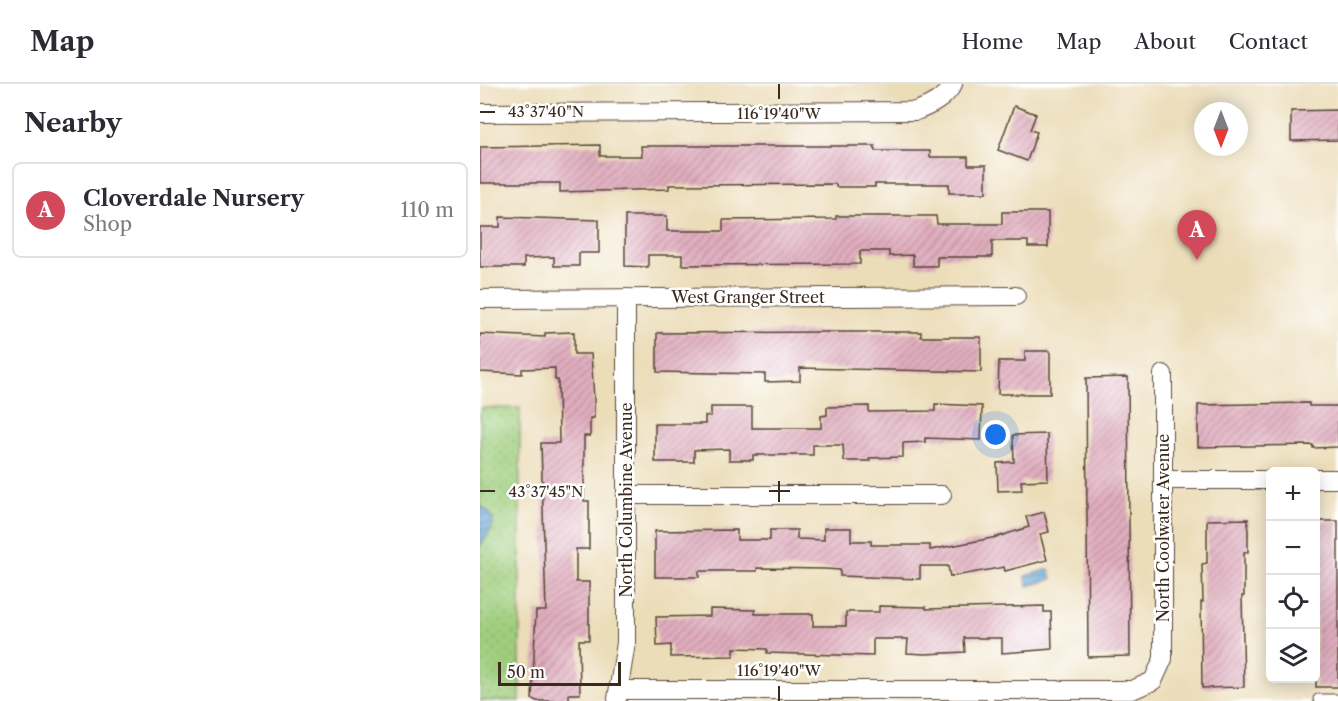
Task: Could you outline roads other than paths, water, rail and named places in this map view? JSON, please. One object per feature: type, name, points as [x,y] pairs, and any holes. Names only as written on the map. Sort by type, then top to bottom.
[{"type":"street","points":[[480,113],[916,111],[935,103],[950,89]]},
{"type":"street","name":"West Granger Street","points":[[480,299],[1016,296]]},
{"type":"street","name":"North Columbine Avenue","points":[[618,696],[627,643],[626,298]]},
{"type":"street","name":"North Coolwater Avenue","points":[[870,695],[1132,690],[1153,681],[1163,659],[1163,374]]},
{"type":"street","points":[[1320,479],[1338,479]]},
{"type":"street","points":[[1163,480],[1266,480]]},
{"type":"street","points":[[626,495],[942,495]]},
{"type":"street","points":[[618,696],[870,695]]},
{"type":"lane","points":[[1318,699],[1338,699]]},
{"type":"water","points":[[480,506],[491,515],[493,525],[480,546]]},
{"type":"water","points":[[1049,569],[1052,579],[1028,586],[1025,576]]},
{"type":"place","name":"Cloverdale Nursery","points":[[1197,260]]}]
